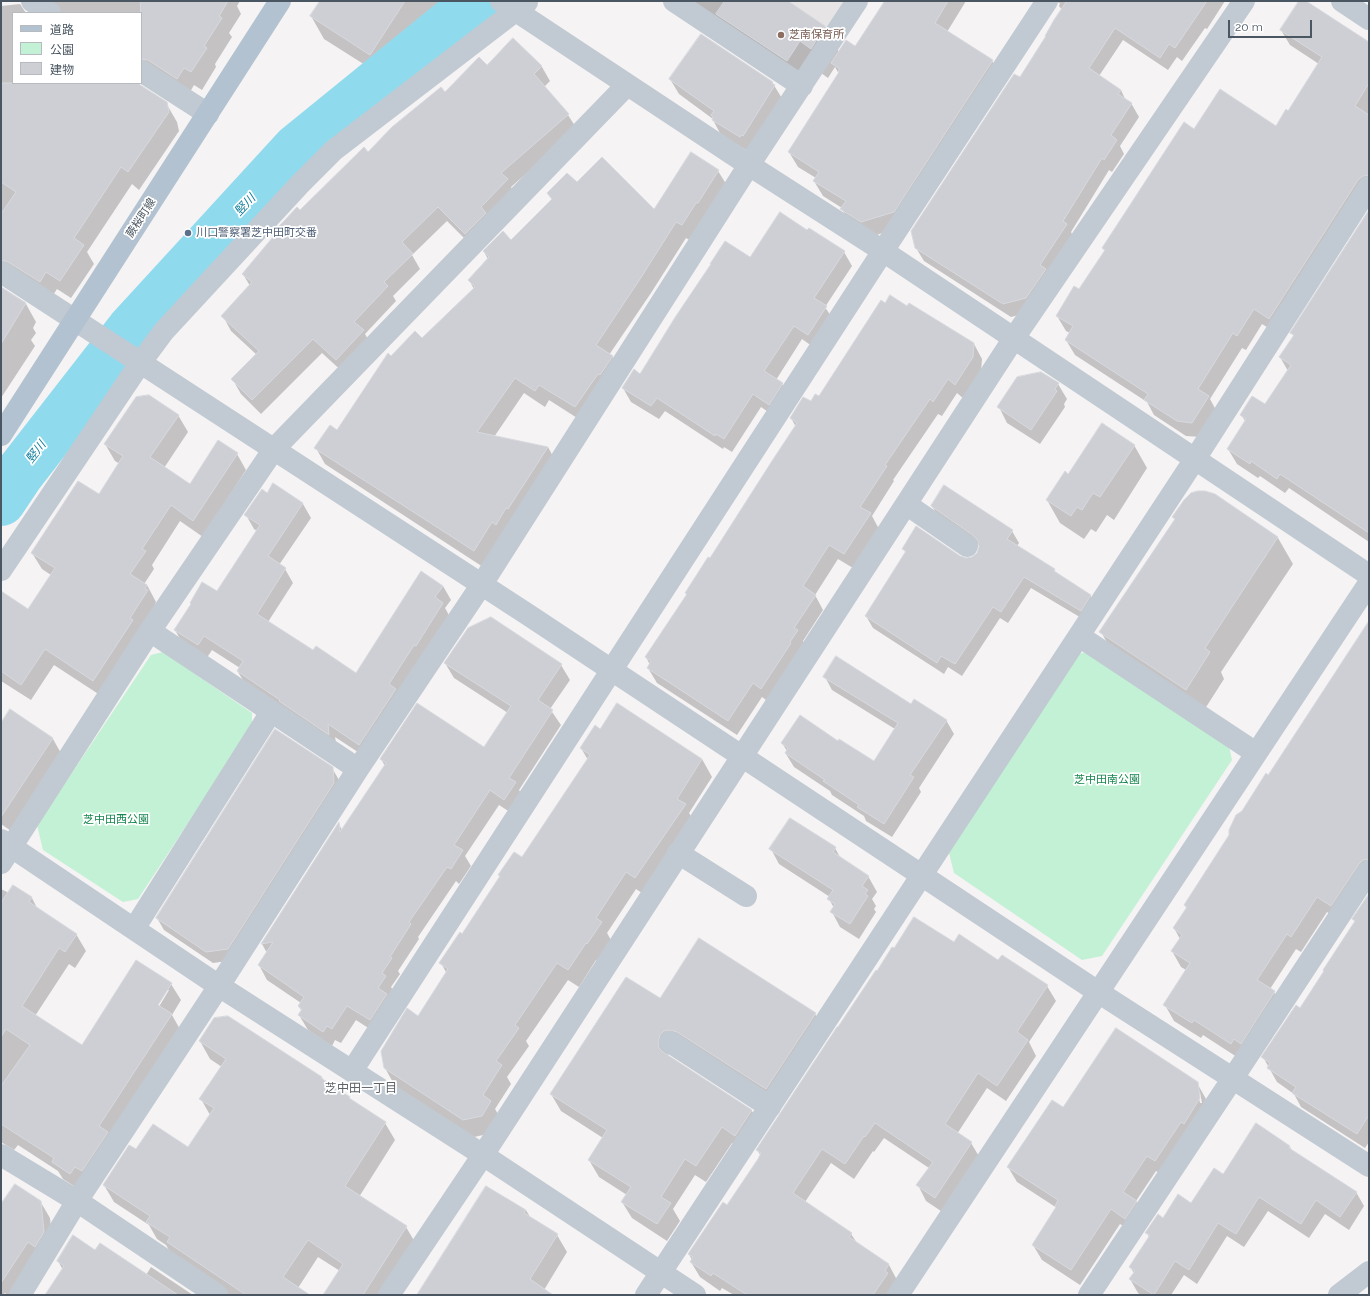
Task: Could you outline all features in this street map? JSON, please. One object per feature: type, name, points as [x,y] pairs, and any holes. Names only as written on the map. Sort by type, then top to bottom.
[{"type":"main road","name":"蕨桜町線","points":[[1,435],[280,1]]},
{"type":"street","points":[[32,1],[48,12]]},
{"type":"street","points":[[674,1],[802,86]]},
{"type":"street","points":[[20,1295],[77,1201],[358,769],[482,584],[749,165],[858,1]]},
{"type":"street","points":[[352,1071],[883,251],[1047,1]]},
{"type":"street","points":[[390,1295],[1014,338],[1244,1]]},
{"type":"street","points":[[1342,1],[1369,20]]},
{"type":"street","points":[[1,570],[136,359],[164,331],[300,184],[334,150],[513,4],[627,85],[883,251],[1369,575]]},
{"type":"street","points":[[142,72],[208,114]]},
{"type":"street","points":[[627,85],[274,449],[150,631],[4,850],[134,929],[218,986],[482,1155],[695,1295]]},
{"type":"street","points":[[646,1295],[1195,459],[1369,187]]},
{"type":"street","points":[[1,272],[482,584],[1098,992],[1367,1161]]},
{"type":"street","points":[[906,504],[967,546]]},
{"type":"street","points":[[898,1295],[1369,583]]},
{"type":"street","points":[[150,631],[358,769]]},
{"type":"street","points":[[1079,636],[1256,753]]},
{"type":"street","points":[[134,929],[271,712]]},
{"type":"street","points":[[678,853],[746,896]]},
{"type":"street","points":[[1089,1295],[1369,871]]},
{"type":"street","points":[[670,1042],[770,1107]]},
{"type":"street","points":[[1,1154],[77,1201],[217,1295]]},
{"type":"street","points":[[1338,1295],[1369,1272]]},
{"type":"shaded area","name":"芝南保育所","points":[[687,1],[846,1],[801,70],[791,70]]},
{"type":"green space","name":"芝中田西公園","points":[[163,652],[252,713],[252,726],[138,899],[123,902],[43,850],[37,825],[151,655]]},
{"type":"green space","name":"芝中田南公園","points":[[1087,652],[1229,746],[1232,760],[1102,956],[1082,960],[954,873],[949,853],[1078,654]]},
{"type":"building","points":[[141,1],[228,1],[219,16],[222,18],[204,46],[207,48],[191,72],[184,68],[177,79],[148,60],[142,59]]},
{"type":"building","points":[[320,1],[405,1],[370,55],[310,16]]},
{"type":"building","name":"芝南保育所","points":[[725,1],[788,1],[825,26],[811,49],[800,41],[787,61],[716,14]]},
{"type":"building","points":[[885,1],[948,1],[935,23],[993,60],[894,212],[861,222],[840,209],[846,201],[813,181],[819,172],[788,152],[839,72],[838,71],[840,69],[831,63],[846,40],[855,46]]},
{"type":"building","points":[[1067,1],[1207,1],[1175,48],[1169,44],[1160,58],[1115,28],[1089,68],[1121,90],[1118,94],[1132,103],[1111,135],[1117,140],[1104,160],[1102,158],[1063,221],[1067,224],[1040,265],[1046,269],[1026,298],[1003,304],[915,248],[911,231],[1014,74],[1020,77]]},
{"type":"building","points":[[1299,1],[1306,1],[1369,42],[1369,83],[1355,106],[1369,115],[1369,175],[1363,176],[1358,180],[1269,319],[1254,309],[1237,336],[1233,333],[1198,389],[1209,396],[1192,423],[1177,421],[1144,400],[1148,394],[1065,340],[1073,326],[1056,316],[1074,286],[1079,289],[1105,250],[1102,248],[1184,122],[1194,129],[1220,89],[1276,126],[1286,109],[1288,111],[1322,57],[1280,30]]},
{"type":"building","points":[[701,34],[773,82],[772,83],[775,85],[743,136],[741,135],[740,137],[712,120],[713,117],[711,115],[714,111],[669,79]]},
{"type":"building","points":[[513,38],[542,66],[534,74],[569,114],[501,173],[508,179],[481,207],[486,213],[465,234],[438,207],[402,242],[413,254],[384,282],[388,286],[354,322],[364,330],[336,360],[313,339],[252,400],[231,379],[259,351],[221,316],[252,282],[242,274],[273,237],[271,235],[297,207],[300,210],[364,147],[368,152],[392,127],[441,87],[445,92],[479,57],[487,65]]},
{"type":"building","points":[[1,83],[139,84],[167,102],[169,112],[128,172],[121,167],[74,238],[84,245],[60,281],[46,272],[40,282],[8,262],[1,260],[1,214],[16,192],[1,182]]},
{"type":"building","points":[[691,152],[719,170],[682,225],[676,222],[596,345],[613,356],[600,375],[598,374],[575,407],[539,385],[535,391],[515,378],[477,432],[548,447],[508,509],[506,508],[496,525],[492,522],[474,551],[314,448],[330,425],[337,430],[388,353],[391,356],[415,331],[422,338],[475,287],[468,280],[489,257],[483,251],[503,231],[511,240],[552,199],[547,193],[567,173],[577,182],[602,157],[654,209]]},
{"type":"building","points":[[1369,210],[1369,533],[1280,474],[1277,479],[1251,461],[1250,464],[1227,449],[1246,419],[1240,415],[1252,396],[1265,404],[1291,365],[1279,357],[1294,335],[1290,333]]},
{"type":"building","points":[[780,212],[807,230],[809,228],[845,251],[814,298],[827,306],[808,335],[794,326],[764,371],[783,383],[769,405],[753,394],[724,439],[716,434],[715,436],[657,398],[651,406],[622,388],[634,369],[640,374],[725,241],[750,257]]},
{"type":"building","points":[[1,287],[26,303],[1,344]]},
{"type":"building","points":[[890,295],[907,306],[909,303],[974,343],[973,357],[955,385],[948,379],[933,402],[930,399],[885,465],[887,466],[860,507],[871,513],[844,554],[829,545],[803,586],[816,595],[794,628],[798,630],[790,642],[791,643],[761,689],[753,683],[728,721],[647,668],[651,661],[645,657],[687,594],[685,593],[708,557],[710,558],[797,423],[790,418],[803,397],[811,401],[815,394],[819,396],[881,300],[885,303]]},
{"type":"building","points":[[1041,372],[1059,383],[1055,389],[1057,391],[1031,430],[997,407],[1017,377]]},
{"type":"building","points":[[149,395],[179,415],[150,457],[190,484],[218,440],[238,453],[193,521],[171,505],[142,549],[146,551],[130,574],[147,585],[145,589],[148,590],[130,618],[133,620],[93,681],[45,649],[21,685],[1,671],[1,591],[28,609],[55,568],[31,553],[78,481],[99,494],[123,456],[104,444],[136,397]]},
{"type":"building","points":[[1102,423],[1135,445],[1100,497],[1093,493],[1082,510],[1077,507],[1071,516],[1046,500],[1065,471],[1068,474]]},
{"type":"building","points":[[273,483],[303,503],[268,556],[286,568],[257,614],[313,650],[316,646],[356,673],[421,571],[443,586],[435,597],[443,603],[416,646],[414,645],[389,684],[396,689],[359,745],[328,724],[329,735],[279,701],[280,700],[237,671],[243,661],[204,636],[198,645],[174,630],[191,604],[190,603],[202,582],[217,591],[260,525],[244,515],[262,489],[267,493]]},
{"type":"building","points":[[944,485],[1013,530],[1007,539],[1055,569],[1054,571],[1091,595],[1081,611],[1024,577],[1001,612],[993,607],[955,664],[941,656],[937,663],[865,616],[906,551],[902,549],[916,526],[960,556],[966,558],[972,557],[977,553],[979,547],[978,541],[974,536],[931,506]]},
{"type":"building","points":[[1205,491],[1215,494],[1278,537],[1205,648],[1210,652],[1186,690],[1099,632],[1175,519],[1172,517],[1191,493]]},
{"type":"building","points":[[491,617],[562,664],[538,700],[553,710],[509,778],[516,782],[504,800],[490,790],[454,845],[463,850],[451,869],[447,867],[409,922],[411,924],[390,957],[392,958],[382,973],[386,976],[378,988],[387,994],[370,1020],[347,1006],[332,1029],[327,1026],[323,1032],[298,1015],[302,1009],[298,1006],[304,997],[258,965],[273,942],[261,944],[339,822],[340,832],[386,763],[380,759],[417,703],[484,747],[511,706],[444,663],[468,628]]},
{"type":"building","points":[[1369,621],[1369,859],[1363,860],[1359,864],[1331,906],[1317,897],[1291,937],[1287,934],[1257,980],[1275,991],[1241,1044],[1234,1039],[1231,1044],[1194,1020],[1192,1023],[1163,1005],[1190,963],[1171,951],[1182,935],[1173,928],[1187,907],[1184,905],[1229,835],[1229,830],[1236,815],[1242,811],[1266,773],[1268,775]]},
{"type":"building","points":[[836,656],[911,704],[914,699],[947,720],[910,775],[914,777],[884,824],[857,807],[859,805],[785,753],[788,748],[781,743],[800,715],[838,741],[839,739],[874,761],[898,723],[823,677]]},
{"type":"building","points":[[617,703],[702,759],[677,799],[686,804],[635,878],[626,872],[596,918],[602,922],[568,970],[557,963],[515,1025],[519,1028],[496,1061],[502,1065],[483,1095],[491,1101],[482,1116],[463,1120],[384,1068],[381,1051],[407,1008],[418,1016],[448,969],[439,963],[460,932],[462,934],[514,852],[522,857],[590,755],[580,748],[595,725],[600,729]]},
{"type":"building","points":[[10,709],[53,738],[1,817],[1,723]]},
{"type":"building","points":[[275,729],[333,767],[334,783],[228,949],[206,952],[156,918]]},
{"type":"building","points":[[790,818],[836,847],[833,852],[869,876],[862,886],[868,890],[865,894],[868,896],[850,924],[830,912],[835,904],[827,899],[833,890],[769,849]]},
{"type":"building","points":[[13,885],[32,897],[29,902],[77,934],[65,952],[59,948],[22,1006],[82,1045],[136,960],[172,983],[158,1005],[172,1014],[99,1126],[108,1132],[82,1171],[75,1167],[70,1174],[52,1162],[54,1158],[1,1124],[1,1086],[30,1045],[6,1029],[1,1037],[1,903]]},
{"type":"building","points":[[1369,894],[1369,1115],[1357,1134],[1292,1093],[1296,1087],[1267,1068],[1270,1063],[1261,1057],[1296,1005],[1300,1008],[1355,921],[1352,919]]},
{"type":"building","points":[[914,917],[954,942],[959,934],[998,960],[1002,955],[1048,985],[1017,1032],[1028,1040],[997,1086],[978,1073],[945,1124],[972,1142],[935,1198],[916,1185],[933,1162],[875,1123],[865,1137],[864,1136],[845,1164],[822,1149],[793,1193],[852,1233],[849,1237],[889,1264],[885,1271],[888,1273],[873,1295],[747,1295],[713,1273],[711,1276],[690,1262],[693,1257],[688,1254],[723,1202],[727,1205],[758,1159],[761,1153],[756,1150],[837,1027],[876,970],[877,971],[892,947],[894,948]]},
{"type":"building","points":[[699,938],[816,1013],[766,1089],[677,1032],[670,1030],[664,1031],[660,1035],[658,1042],[659,1048],[663,1052],[752,1110],[735,1136],[722,1127],[696,1166],[685,1159],[661,1197],[671,1203],[657,1224],[621,1202],[631,1187],[588,1160],[607,1130],[550,1094],[626,977],[660,998]]},
{"type":"building","points":[[228,1016],[322,1077],[321,1078],[350,1097],[349,1098],[386,1122],[345,1186],[407,1226],[363,1295],[323,1295],[343,1264],[308,1240],[283,1277],[310,1295],[246,1295],[167,1242],[170,1237],[146,1222],[150,1216],[103,1185],[129,1145],[136,1149],[153,1124],[188,1147],[214,1108],[199,1099],[226,1059],[199,1041],[214,1018]]},
{"type":"building","points":[[1116,1028],[1198,1082],[1200,1098],[1184,1124],[1181,1122],[1155,1161],[1147,1156],[1123,1192],[1137,1201],[1125,1219],[1111,1209],[1071,1270],[1032,1245],[1056,1207],[1055,1206],[1058,1200],[1007,1167],[1052,1100],[1063,1107]]},
{"type":"building","points":[[1256,1123],[1290,1146],[1289,1148],[1357,1192],[1340,1217],[1316,1200],[1301,1224],[1259,1197],[1236,1234],[1218,1223],[1189,1270],[1175,1261],[1154,1295],[1129,1279],[1135,1271],[1129,1267],[1150,1235],[1145,1233],[1158,1214],[1163,1218],[1178,1194],[1191,1203],[1214,1168],[1223,1174]]},
{"type":"building","points":[[15,1184],[41,1201],[44,1232],[35,1247],[28,1242],[1,1283],[1,1204]]},
{"type":"building","points":[[486,1186],[526,1210],[524,1213],[558,1234],[530,1279],[553,1295],[417,1295]]},
{"type":"building","points":[[73,1235],[95,1250],[100,1243],[178,1295],[45,1295],[64,1266],[57,1261]]},
{"type":"waterway","name":"竪川","points":[[1,501],[19,474],[131,330],[297,149],[479,1]]},
{"type":"place","name":"芝南保育所","points":[[781,35]]},
{"type":"place","name":"川口警察署芝中田町交番","points":[[188,233]]},
{"type":"district","name":"芝中田一丁目","points":[[361,1088]]}]
